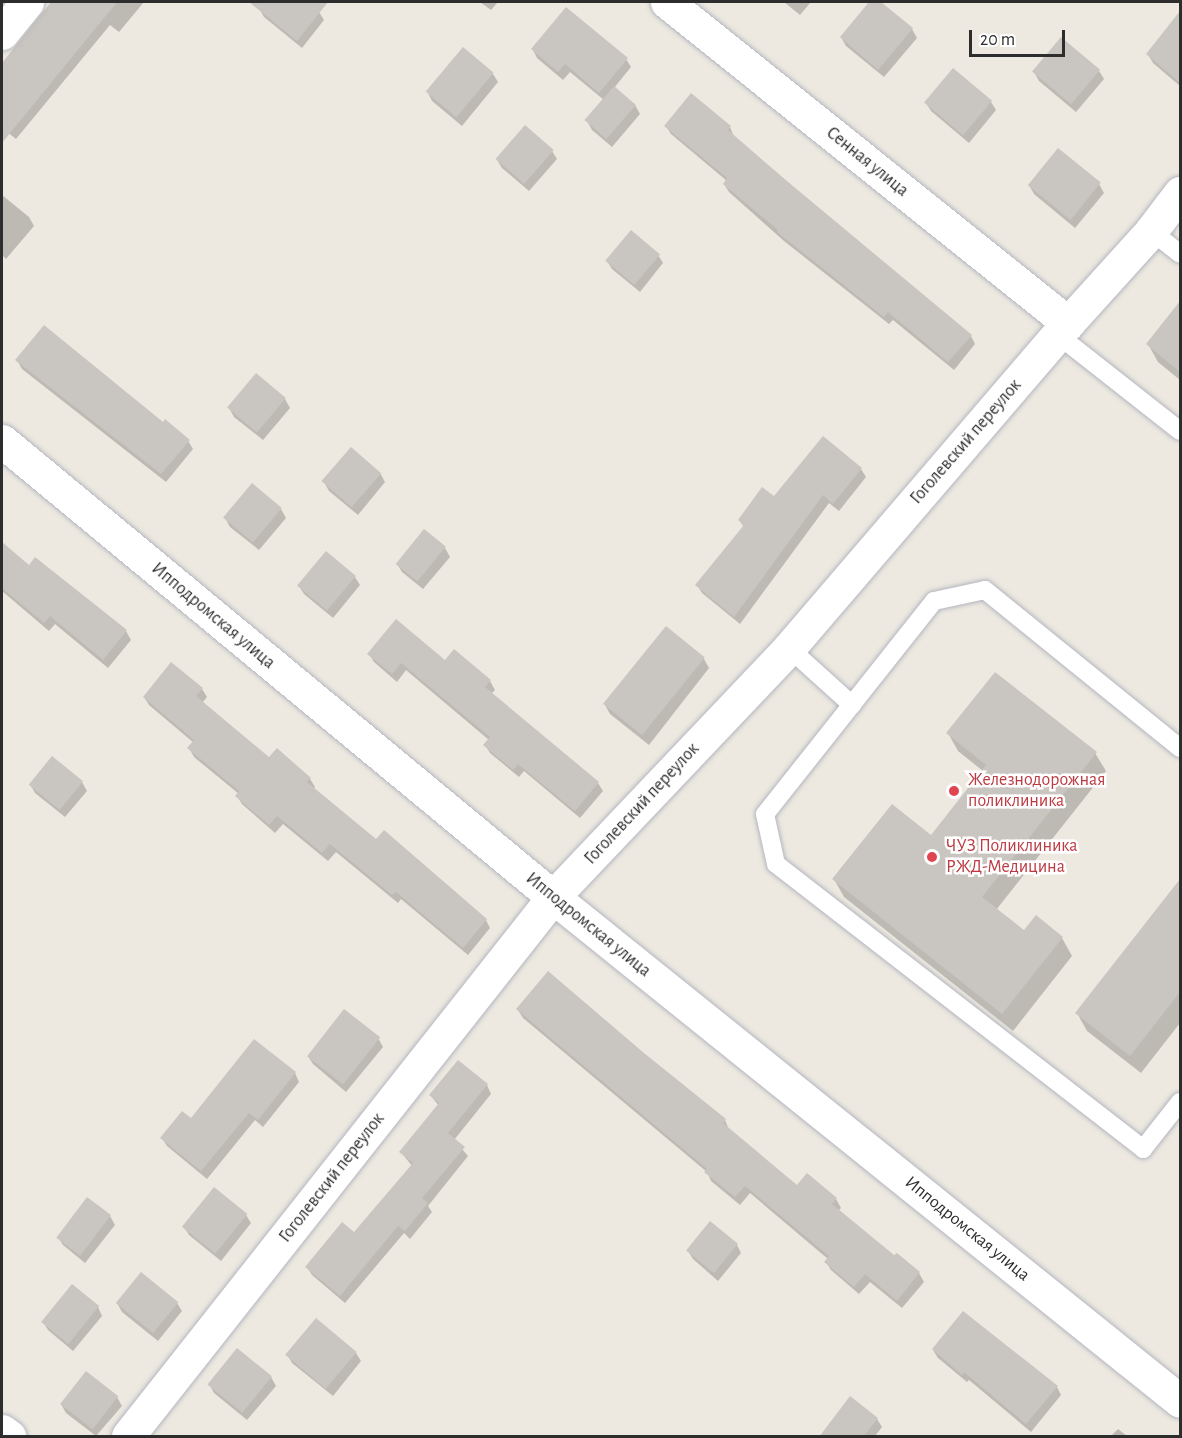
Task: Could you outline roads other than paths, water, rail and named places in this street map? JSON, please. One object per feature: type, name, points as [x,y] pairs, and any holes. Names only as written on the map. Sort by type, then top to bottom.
[{"type":"street","points":[[2,33],[27,2]]},
{"type":"street","name":"Сенная улица","points":[[667,2],[1063,329]]},
{"type":"street","name":"Гоголевский переулок","points":[[128,1437],[554,897],[789,648],[1063,329],[1151,231],[1180,193]]},
{"type":"street","name":"Ипподромская улица","points":[[2,441],[554,897],[1180,1401]]},
{"type":"street","points":[[2,1431],[9,1437]]},
{"type":"lane","points":[[1151,231],[1180,254]]},
{"type":"lane","points":[[1063,329],[1180,431]]},
{"type":"lane","points":[[1180,748],[985,590],[934,601],[765,814],[776,864],[1143,1149],[1180,1102]]},
{"type":"lane","points":[[789,648],[852,705]]},
{"type":"place","name":"Железнодорожная поликлиника","points":[[954,791]]},
{"type":"place","name":"ЧУЗ Поликлиника РЖД-Медицина","points":[[932,857]]}]
